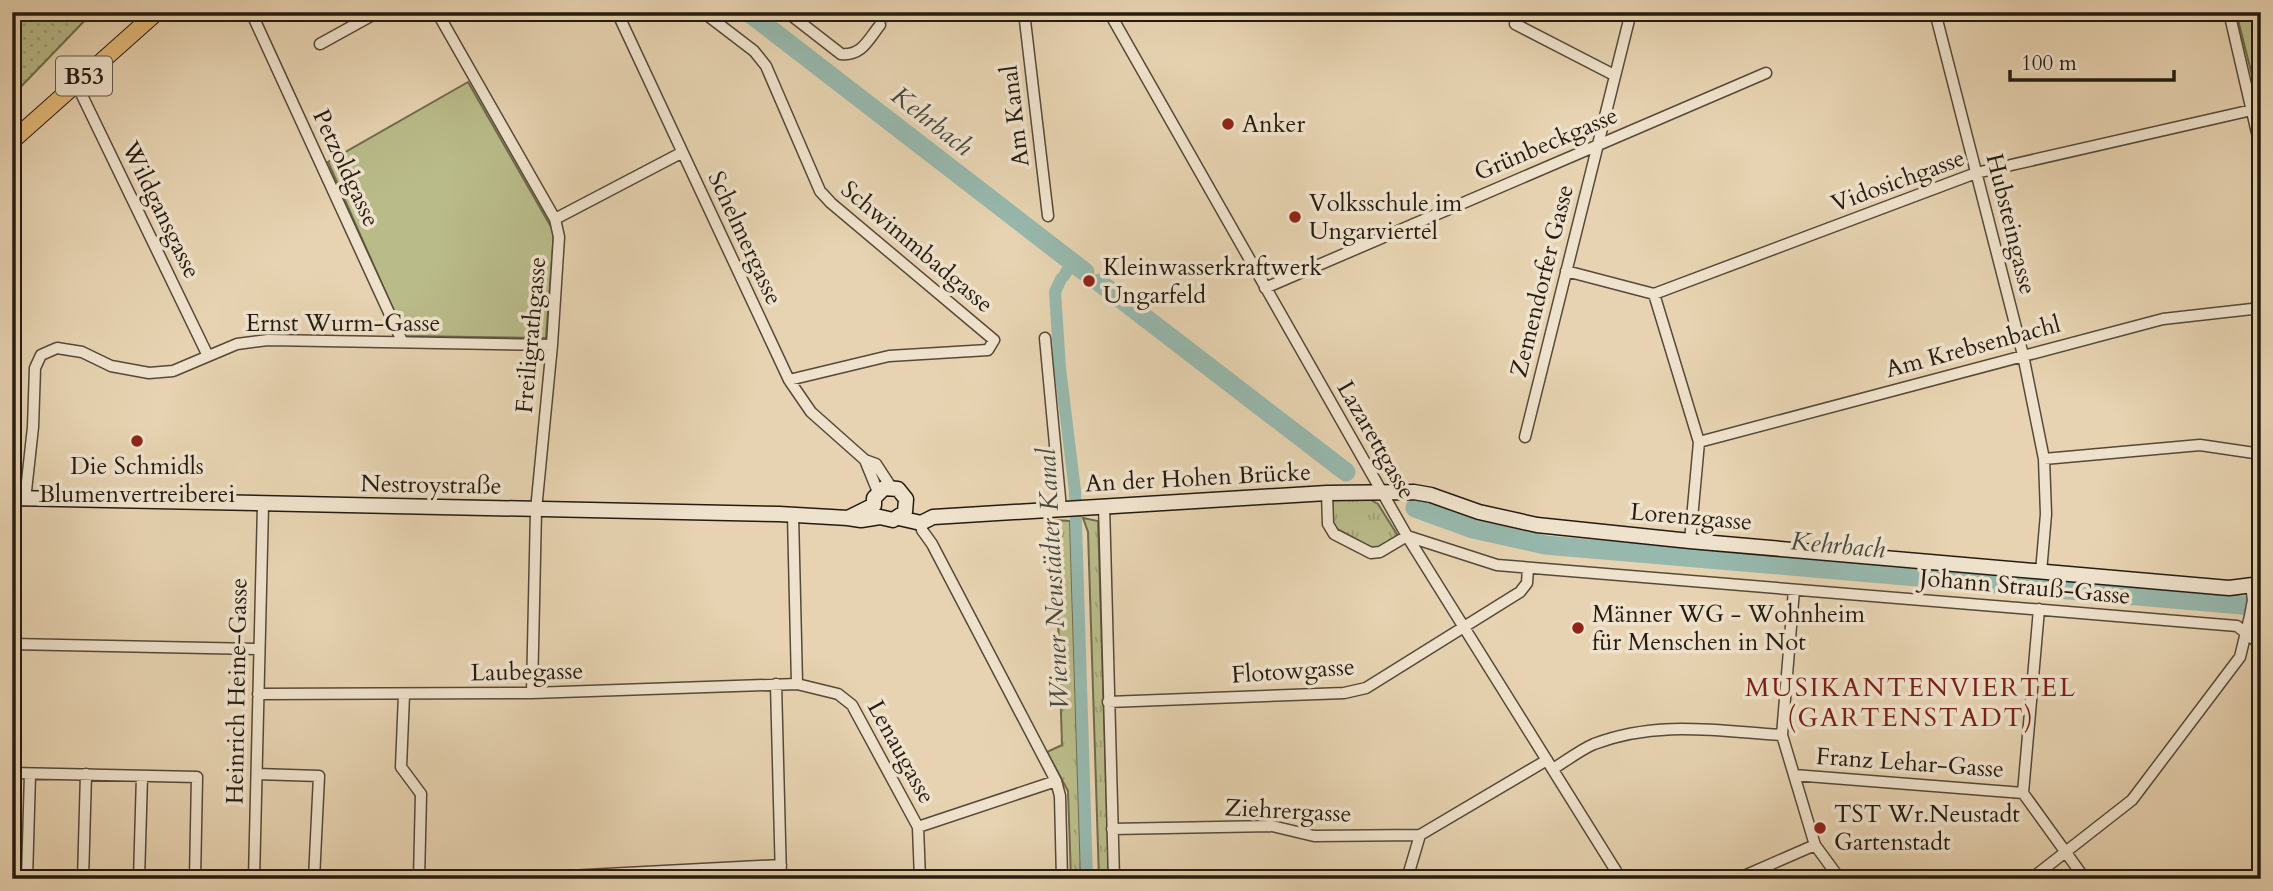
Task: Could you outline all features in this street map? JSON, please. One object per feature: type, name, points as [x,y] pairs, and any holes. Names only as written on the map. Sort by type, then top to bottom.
[{"type":"main road","name":"B53","points":[[12,141],[157,12]]},
{"type":"street","name":"Petzoldgasse","points":[[251,12],[402,341]]},
{"type":"street","points":[[320,44],[378,12]]},
{"type":"street","name":"Freiligrathgasse","points":[[437,12],[555,219],[559,237],[536,510],[533,693]]},
{"type":"street","name":"Schelmergasse","points":[[617,12],[789,380],[811,412],[865,460],[876,464],[881,500]]},
{"type":"street","name":"Schwimmbadgasse","points":[[703,12],[754,51],[766,66],[825,197],[994,340],[988,350],[889,356],[789,380]]},
{"type":"street","points":[[788,12],[841,54],[852,55],[861,50],[880,25]]},
{"type":"street","name":"Am Kanal","points":[[1024,12],[1048,216]]},
{"type":"street","name":"Lazarettgasse","points":[[1109,12],[1381,492],[1620,878]]},
{"type":"street","name":"Zemendorfer Gasse","points":[[1525,437],[1631,12]]},
{"type":"street","name":"Hubsteingasse","points":[[1936,12],[2022,355],[2044,459],[2046,514],[2041,572]]},
{"type":"street","points":[[2229,12],[2261,150]]},
{"type":"street","points":[[1515,23],[1614,75]]},
{"type":"street","name":"Grünbeckgasse","points":[[1265,288],[1766,73]]},
{"type":"street","name":"Wildgansgasse","points":[[76,83],[208,356]]},
{"type":"street","name":"Vidosichgasse","points":[[1654,294],[1976,173],[2252,110]]},
{"type":"street","points":[[555,219],[681,153]]},
{"type":"street","points":[[1566,271],[1654,294],[1699,442],[1690,541]]},
{"type":"street","name":"Am Krebsenbachl","points":[[1699,442],[2163,319],[2261,308]]},
{"type":"street","points":[[1045,338],[1062,508]]},
{"type":"street","name":"Ernst Wurm-Gasse","points":[[19,499],[33,427],[35,368],[41,355],[57,348],[82,352],[111,366],[149,373],[173,371],[237,344],[268,340],[552,345]]},
{"type":"street","points":[[2044,459],[2200,445],[2261,454]]},
{"type":"street","name":"An der Hohen Brücke","points":[[903,512],[927,520],[1062,508],[1381,492]]},
{"type":"street","name":"Lorenzgasse","points":[[1381,492],[1431,495],[1479,512],[1537,525],[1690,541],[2255,590]]},
{"type":"street","points":[[881,500],[904,493],[903,512]]},
{"type":"street","points":[[1327,493],[1328,524],[1334,534],[1371,553],[1380,552],[1407,536]]},
{"type":"street","name":"Nestroystraße","points":[[19,499],[793,515],[861,520],[881,500],[887,520],[903,512]]},
{"type":"street","name":"Heinrich Heine-Gasse","points":[[254,879],[263,505]]},
{"type":"street","points":[[1100,506],[1114,879]]},
{"type":"street","points":[[793,515],[796,684]]},
{"type":"street","points":[[927,520],[932,544],[1056,781],[1060,796],[1062,879]]},
{"type":"street","name":"Johann Strauß-Gasse","points":[[1407,536],[1497,565],[2237,626],[2261,645]]},
{"type":"street","points":[[1464,627],[1520,592],[1527,583],[1528,568]]},
{"type":"street","points":[[1794,590],[1782,736],[1815,845],[1840,879]]},
{"type":"street","points":[[2031,879],[2132,800],[2240,657],[2255,590]]},
{"type":"street","points":[[2039,609],[2023,793],[2085,879]]},
{"type":"street","name":"Flotowgasse","points":[[1108,702],[1344,693],[1366,688],[1464,627]]},
{"type":"street","points":[[12,644],[258,649]]},
{"type":"street","points":[[776,684],[781,879]]},
{"type":"street","name":"Laubegasse","points":[[258,694],[533,693],[796,684]]},
{"type":"street","name":"Lenaugasse","points":[[796,684],[838,694],[852,705],[918,827],[920,879]]},
{"type":"street","points":[[404,695],[401,767],[421,794],[419,879]]},
{"type":"street","points":[[1407,879],[1420,835],[1550,764],[1591,745],[1633,732],[1678,728],[1782,736]]},
{"type":"street","points":[[12,773],[197,777],[195,879]]},
{"type":"street","points":[[27,879],[30,774]]},
{"type":"street","points":[[83,879],[86,774]]},
{"type":"street","points":[[257,774],[319,776],[314,879]]},
{"type":"street","name":"Franz Lehar-Gasse","points":[[1794,775],[2023,793]]},
{"type":"street","points":[[139,879],[142,776]]},
{"type":"street","points":[[918,827],[1056,781]]},
{"type":"street","name":"Ziehrergasse","points":[[1112,829],[1272,826],[1314,836],[1420,835]]},
{"type":"street","points":[[1737,879],[1815,845]]},
{"type":"street","points":[[511,879],[781,865]]},
{"type":"green space","points":[[12,12],[93,12],[12,96]]},
{"type":"green space","points":[[2236,12],[2261,12],[2261,111]]},
{"type":"green space","points":[[468,82],[554,232],[546,338],[405,336],[328,162]]},
{"type":"green space","points":[[1369,499],[1378,504],[1398,536],[1379,548],[1372,548],[1337,529],[1333,522],[1334,500]]},
{"type":"green space","points":[[1083,518],[1098,521],[1109,879],[1099,879],[1088,532]]},
{"type":"green space","points":[[1055,520],[1070,521],[1081,879],[1071,879],[1068,791],[1047,752],[1062,745]]},
{"type":"waterway","name":"Kehrbach","points":[[748,12],[1085,272]]},
{"type":"waterway","name":"Wiener Neustädter Kanal","points":[[1064,276],[1072,262]]},
{"type":"waterway","name":"Wiener Neustädter Kanal","points":[[1061,279],[1055,292],[1060,368],[1075,491],[1087,879]]},
{"type":"waterway","name":"Kehrbach","points":[[1100,283],[1346,472]]},
{"type":"waterway","name":"Kehrbach","points":[[1415,508],[1473,529],[1545,545],[2242,605],[2261,610]]},
{"type":"tunnel","points":[[880,25],[889,12]]},
{"type":"place","name":"Anker","points":[[1228,124]]},
{"type":"place","name":"Volksschule im Ungarviertel","points":[[1295,217]]},
{"type":"place","name":"Kleinwasserkraftwerk Ungarfeld","points":[[1089,281]]},
{"type":"place","name":"Die Schmidls Blumenvertreiberei","points":[[137,441]]},
{"type":"place","name":"Männer WG - Wohnheim für Menschen in Not","points":[[1578,628]]},
{"type":"place","name":"TST Wr.Neustadt Gartenstadt","points":[[1820,828]]},
{"type":"district","name":"MUSIKANTENVIERTEL (GARTENSTADT)","points":[[1911,702]]}]
